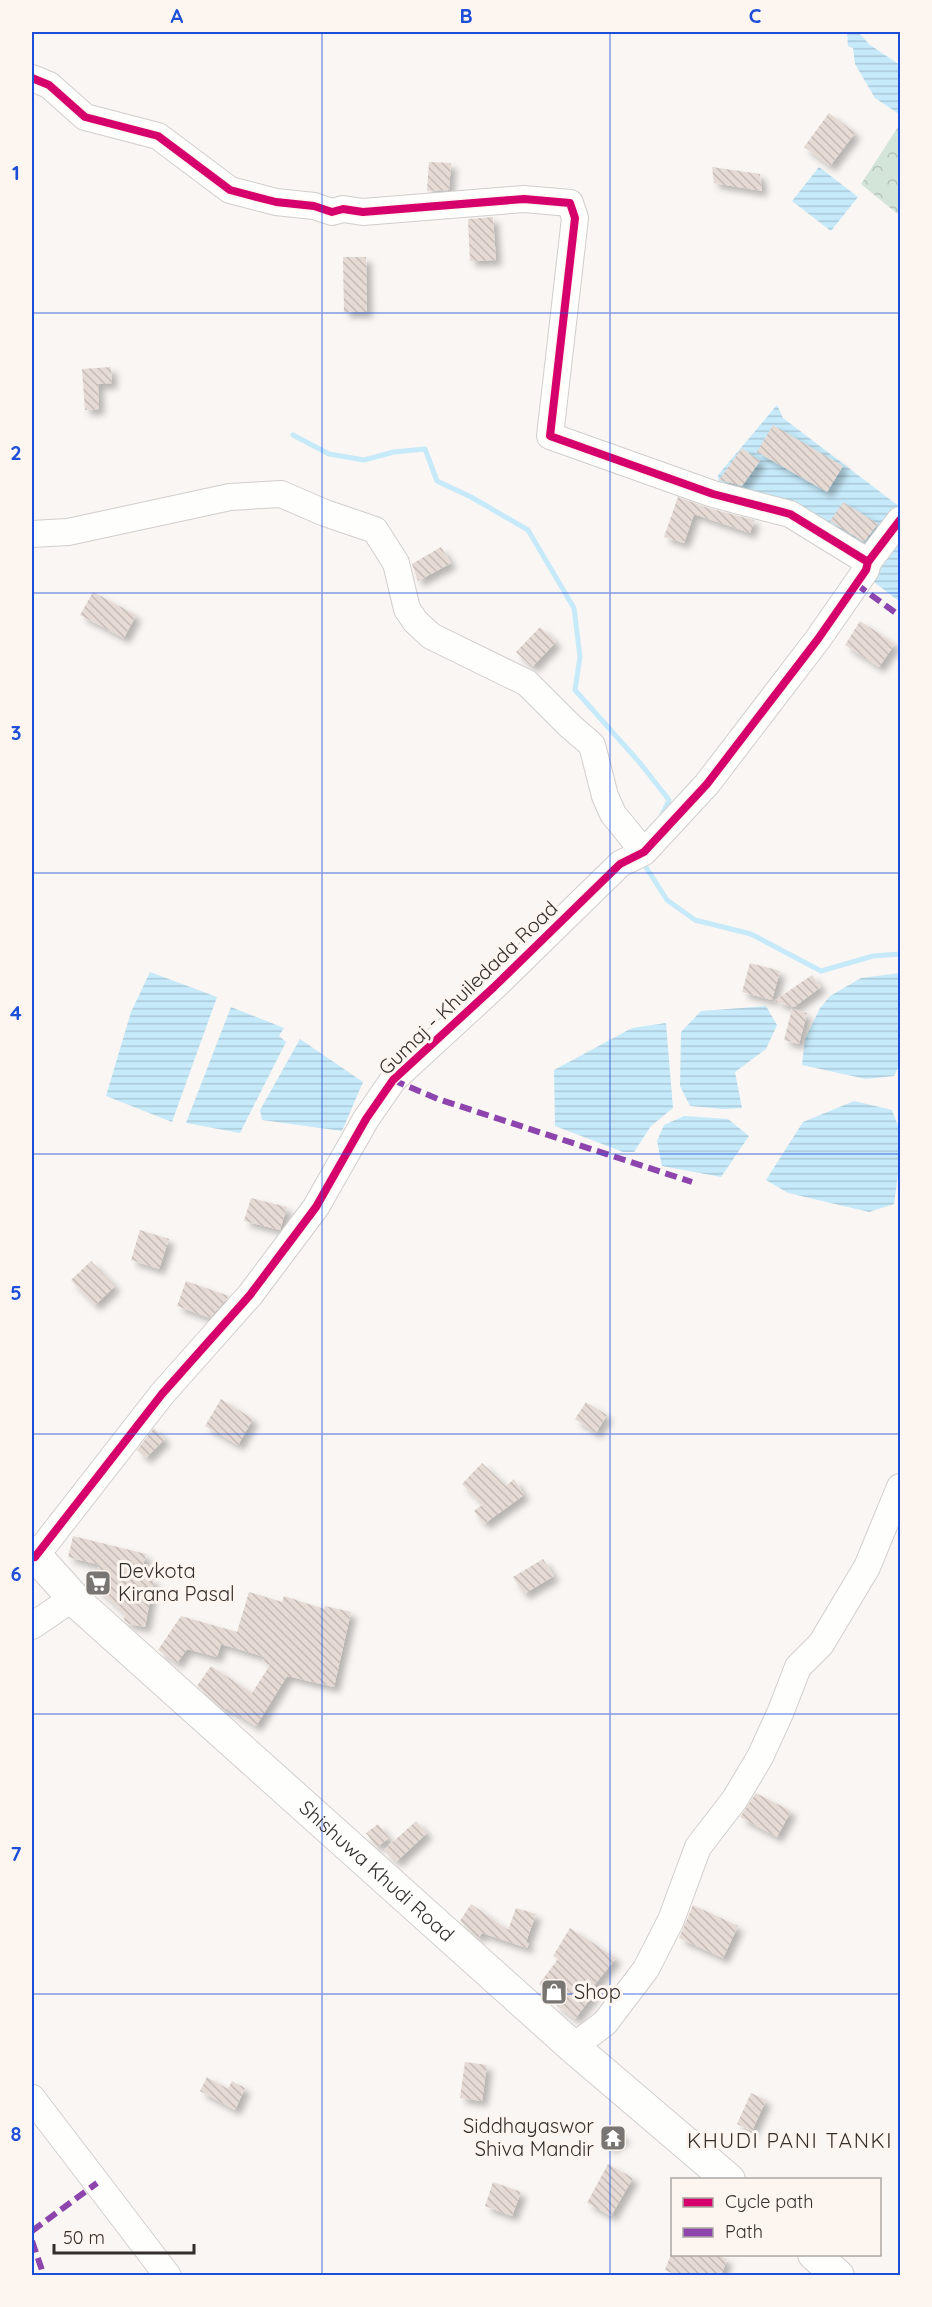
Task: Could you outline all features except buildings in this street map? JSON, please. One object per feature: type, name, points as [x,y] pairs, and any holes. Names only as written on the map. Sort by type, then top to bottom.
[{"type":"main road","name":"Shishuwa Khudi Road","points":[[33,1555],[73,1598],[573,2048],[727,2178]]},
{"type":"street","points":[[32,78],[49,86],[85,117],[158,136],[230,190],[276,202],[314,206],[332,212],[343,209],[363,212],[524,199],[570,203],[575,218],[550,436],[713,494],[790,514],[868,562]]},
{"type":"street","points":[[32,534],[68,532],[230,496],[280,494],[325,513],[375,530],[396,563],[407,609],[415,621],[431,636],[527,683],[592,745],[605,796],[613,814],[644,852]]},
{"type":"street","name":"Gumaj - Khuiledada Road","points":[[33,1555],[162,1395],[257,1287],[315,1208],[366,1119],[393,1080],[494,987],[620,864],[644,852],[714,775],[818,639],[866,570],[868,562],[900,520]]},
{"type":"street","points":[[573,2048],[605,2023],[646,1969],[671,1920],[698,1847],[735,1799],[760,1757],[798,1667],[821,1644],[867,1567],[900,1487]]},
{"type":"street","points":[[32,1626],[73,1598]]},
{"type":"street","points":[[32,2098],[168,2276]]},
{"type":"green space","points":[[900,124],[900,216],[861,184]]},
{"type":"water","points":[[847,32],[858,32],[870,45],[900,65],[899,114],[875,98],[855,64],[853,48],[848,46]]},
{"type":"water","points":[[819,167],[858,197],[831,231],[792,201]]},
{"type":"water","points":[[777,405],[783,418],[900,507],[900,602],[811,526],[721,498],[718,475]]},
{"type":"water","points":[[150,972],[217,997],[172,1122],[106,1096],[131,1012]]},
{"type":"water","points":[[900,973],[900,1064],[894,1076],[866,1079],[802,1065],[805,1039],[820,1008],[830,996],[861,978]]},
{"type":"water","points":[[766,1006],[777,1025],[766,1049],[735,1072],[742,1108],[690,1106],[680,1086],[681,1032],[701,1011]]},
{"type":"water","points":[[231,1007],[284,1028],[279,1036],[286,1042],[240,1133],[186,1123]]},
{"type":"water","points":[[666,1023],[673,1108],[651,1126],[634,1152],[623,1152],[555,1126],[554,1070],[632,1028]]},
{"type":"water","points":[[300,1039],[363,1082],[342,1131],[262,1120],[260,1110]]},
{"type":"water","points":[[854,1101],[892,1110],[900,1131],[900,1159],[894,1204],[869,1212],[788,1193],[766,1180],[803,1122]]},
{"type":"water","points":[[684,1116],[728,1119],[749,1136],[721,1177],[662,1166],[657,1141],[664,1125]]},
{"type":"waterway","points":[[293,435],[329,454],[364,460],[394,452],[425,449],[437,481],[471,497],[528,530],[574,608],[580,657],[575,690],[640,763],[669,800],[661,817]]},
{"type":"waterway","points":[[644,864],[667,900],[695,920],[751,934],[821,971],[873,956],[900,954]]},
{"type":"marked path","points":[[856,584],[900,616]]},
{"type":"marked path","points":[[393,1080],[438,1099],[692,1182]]},
{"type":"marked path","points":[[32,2231],[97,2183]]},
{"type":"marked path","points":[[32,2241],[44,2276]]},
{"type":"cycle path","points":[[32,78],[49,85],[85,117],[158,136],[230,190],[276,202],[314,206],[332,212],[343,209],[363,212],[524,199],[570,203],[575,218],[550,436],[713,494],[790,514],[868,562]]},
{"type":"cycle path","points":[[35,1557],[162,1394],[250,1295],[316,1207],[366,1119],[393,1080],[494,987],[620,864],[644,852],[707,784],[818,639],[866,570],[868,562],[900,520]]},
{"type":"place","name":"Devkota Kirana Pasal","points":[[98,1583]]},
{"type":"place","name":"Shop","points":[[554,1992]]},
{"type":"place","name":"Siddhayaswor Shiva Mandir","points":[[613,2138]]},
{"type":"district","name":"KHUDI PANI TANKI","points":[[790,2141]]}]
